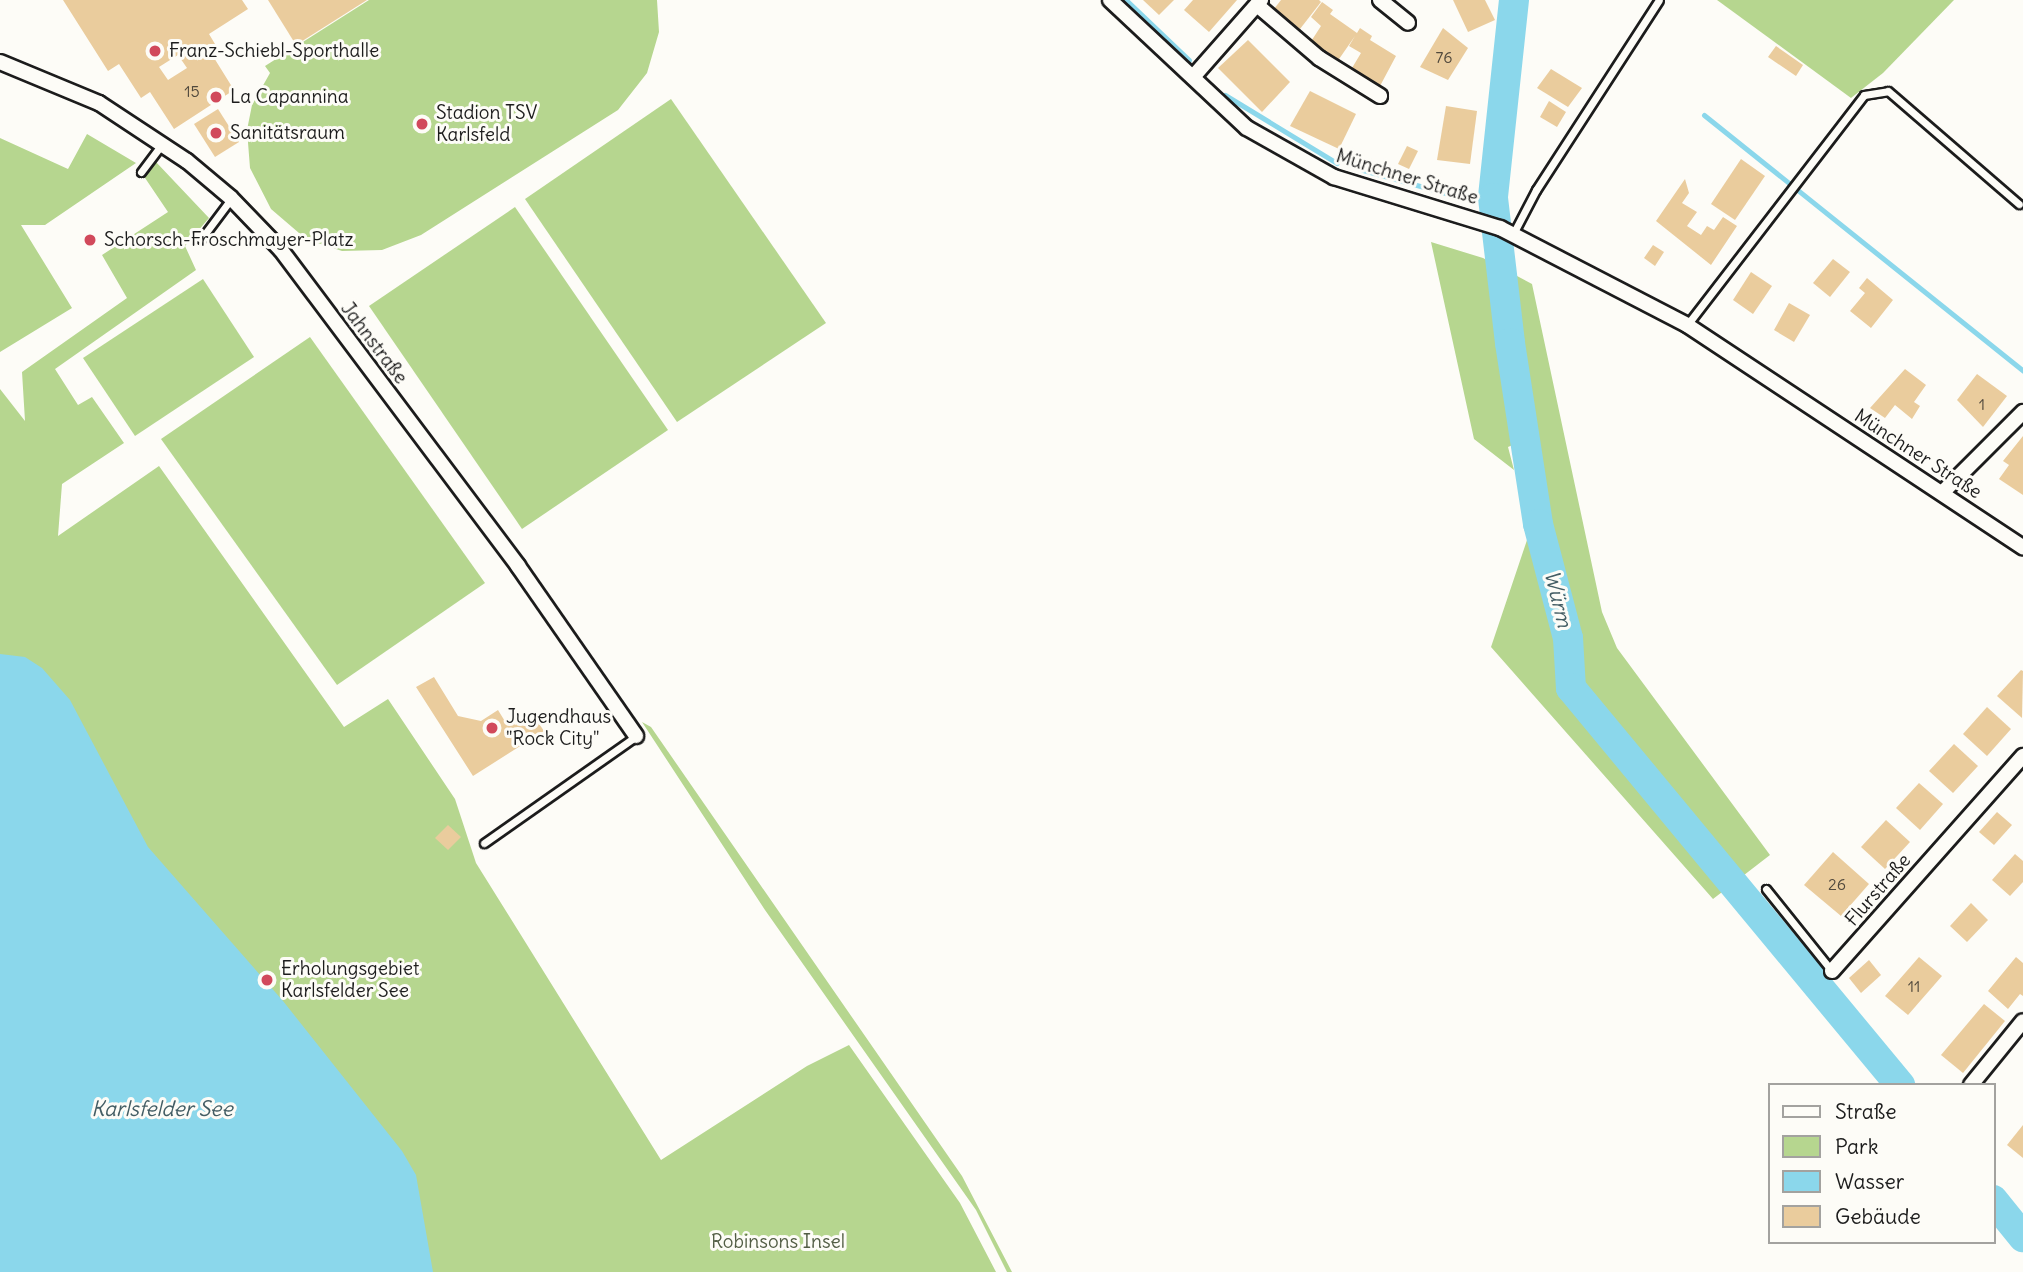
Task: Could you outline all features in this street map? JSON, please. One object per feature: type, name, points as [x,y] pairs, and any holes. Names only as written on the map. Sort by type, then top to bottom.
[{"type":"street","name":"Münchner Straße","points":[[1110,0],[1247,128],[1315,168],[1480,219],[1507,231],[1687,325],[2023,547]]},
{"type":"street","points":[[1380,0],[1408,23]]},
{"type":"street","points":[[1193,77],[1259,3],[1319,58],[1380,96]]},
{"type":"street","name":"Jahnstraße","points":[[0,62],[99,103],[161,145],[231,198],[281,250],[518,566],[636,736]]},
{"type":"street","points":[[1942,493],[2023,412]]},
{"type":"street","name":"Flurstraße","points":[[1832,971],[2023,756]]},
{"type":"street","points":[[1973,1083],[2023,1021]]},
{"type":"lane","points":[[1507,231],[1659,0]]},
{"type":"lane","points":[[1687,325],[1864,95],[1888,91],[2019,204]]},
{"type":"lane","points":[[141,172],[161,145]]},
{"type":"lane","points":[[201,239],[231,198]]},
{"type":"lane","points":[[484,843],[636,736]]},
{"type":"lane","name":"Flurstraße","points":[[1766,889],[1832,971]]},
{"type":"green space","name":"Stadion TSV Karlsfeld","points":[[369,0],[657,0],[659,32],[647,73],[618,110],[421,235],[382,250],[342,251],[306,239],[271,209],[250,168],[247,130],[252,105],[270,73],[265,66]]},
{"type":"green space","points":[[1717,0],[1954,0],[1883,73],[1851,98]]},
{"type":"green space","points":[[671,99],[826,323],[677,422],[525,199]]},
{"type":"green space","points":[[87,134],[136,163],[45,225],[21,225],[72,308],[0,352],[0,138],[68,169]]},
{"type":"green space","name":"Robinsons Insel","points":[[156,162],[209,218],[185,246],[196,270],[55,369],[78,405],[92,397],[124,443],[62,484],[58,536],[159,466],[344,727],[388,699],[455,799],[476,863],[661,1160],[807,1066],[849,1045],[960,1203],[996,1272],[0,1272],[0,389],[25,421],[22,372],[127,298],[102,255],[168,212],[141,172]]},
{"type":"green space","points":[[515,207],[668,430],[522,529],[369,306]]},
{"type":"green space","points":[[1431,242],[1483,258],[1532,284],[1602,612],[1617,648],[1770,855],[1713,899],[1491,647],[1527,540],[1529,517],[1515,444],[1508,447],[1514,470],[1474,439]]},
{"type":"green space","points":[[203,279],[254,357],[135,436],[83,358]]},
{"type":"green space","points":[[310,337],[485,583],[337,685],[161,439]]},
{"type":"green space","points":[[642,722],[651,727],[962,1176],[1012,1272],[1007,1272],[976,1210],[765,910]]},
{"type":"water","name":"Karlsfelder See","points":[[0,654],[25,657],[42,668],[70,700],[148,847],[283,1001],[402,1151],[416,1175],[433,1272],[0,1272]]},
{"type":"building","name":"Franz-Schiebl-Sporthalle","points":[[63,0],[242,0],[248,9],[209,34],[218,49],[211,53],[234,90],[174,129],[150,92],[141,98],[119,64],[108,71]],"holes":[[[178,55],[187,68],[168,80],[159,67]]]},
{"type":"building","points":[[268,0],[367,0],[296,45]]},
{"type":"building","points":[[1143,0],[1174,0],[1159,15]]},
{"type":"building","points":[[1193,0],[1237,0],[1209,32],[1184,10]]},
{"type":"building","points":[[1281,0],[1321,2],[1300,29],[1274,9]]},
{"type":"building","points":[[1453,0],[1485,0],[1495,20],[1468,32]]},
{"type":"building","points":[[1322,2],[1333,10],[1330,14],[1357,33],[1360,28],[1372,36],[1370,40],[1396,56],[1380,86],[1352,68],[1361,53],[1349,46],[1355,36],[1337,62],[1310,43],[1321,26],[1311,17]]},
{"type":"building","points":[[1443,28],[1468,48],[1448,80],[1420,67]]},
{"type":"building","points":[[1248,40],[1290,82],[1262,112],[1218,68]]},
{"type":"building","points":[[1776,46],[1803,65],[1796,76],[1768,57]]},
{"type":"building","points":[[1551,69],[1582,88],[1568,107],[1537,88]]},
{"type":"building","points":[[1310,91],[1356,114],[1339,149],[1290,126]]},
{"type":"building","points":[[1549,101],[1566,112],[1557,127],[1540,117]]},
{"type":"building","points":[[1446,106],[1477,111],[1470,164],[1437,160]]},
{"type":"building","name":"Sanitätsraum","points":[[218,109],[239,142],[215,157],[194,124]]},
{"type":"building","points":[[1407,146],[1418,151],[1409,169],[1398,164]]},
{"type":"building","points":[[1741,159],[1765,176],[1735,220],[1711,204]]},
{"type":"building","points":[[1685,179],[1689,193],[1682,203],[1697,212],[1687,226],[1701,235],[1707,226],[1714,230],[1723,217],[1737,226],[1711,265],[1656,221]]},
{"type":"building","points":[[1653,245],[1664,252],[1655,266],[1644,258]]},
{"type":"building","points":[[1833,259],[1850,272],[1830,297],[1813,283]]},
{"type":"building","points":[[1751,272],[1772,286],[1753,314],[1733,300]]},
{"type":"building","points":[[1867,278],[1893,300],[1871,328],[1850,311],[1865,293],[1859,288]]},
{"type":"building","points":[[1789,303],[1810,315],[1794,342],[1774,330]]},
{"type":"building","points":[[1905,369],[1926,385],[1914,402],[1920,406],[1912,419],[1895,405],[1885,418],[1870,408]]},
{"type":"building","points":[[1977,374],[2007,396],[1983,427],[1957,400]]},
{"type":"building","points":[[2023,436],[2023,495],[1999,479],[2009,465],[2003,461]]},
{"type":"building","points":[[2021,670],[2023,671],[2022,718],[1997,696]]},
{"type":"building","name":"Jugendhaus \"Rock City\"","points":[[434,677],[458,716],[481,721],[498,710],[506,723],[511,720],[515,725],[533,715],[544,731],[473,776],[416,687]]},
{"type":"building","points":[[1987,707],[2011,729],[1987,756],[1963,734]]},
{"type":"building","points":[[1954,744],[1978,766],[1953,793],[1929,771]]},
{"type":"building","points":[[1919,783],[1943,804],[1920,830],[1896,808]]},
{"type":"building","points":[[1997,812],[2012,825],[1994,845],[1979,832]]},
{"type":"building","points":[[1886,820],[1910,842],[1885,869],[1861,847]]},
{"type":"building","points":[[448,825],[461,837],[448,850],[435,838]]},
{"type":"building","points":[[1833,852],[1869,884],[1841,916],[1804,885]]},
{"type":"building","points":[[2015,854],[2023,861],[2023,882],[2010,896],[1992,880]]},
{"type":"building","points":[[1971,903],[1988,920],[1967,942],[1950,926]]},
{"type":"building","points":[[1919,957],[1942,976],[1908,1015],[1885,996]]},
{"type":"building","points":[[2016,957],[2023,963],[2023,996],[2020,994],[2008,1009],[1988,991]]},
{"type":"building","points":[[1869,960],[1881,975],[1861,993],[1849,978]]},
{"type":"building","points":[[1984,1004],[2005,1021],[1963,1073],[1941,1055]]},
{"type":"building","points":[[2023,1125],[2023,1158],[2007,1145]]},
{"type":"waterway","points":[[1126,0],[1189,60]]},
{"type":"waterway","points":[[1502,0],[1512,16]]},
{"type":"waterway","name":"Würm","points":[[1514,0],[1493,198],[1510,343],[1538,524],[1568,638],[1571,688],[1898,1083]]},
{"type":"waterway","points":[[1225,95],[1337,163]]},
{"type":"waterway","points":[[1704,115],[2023,371]]},
{"type":"waterway","points":[[1363,170],[1466,199]]},
{"type":"waterway","name":"Würm","points":[[1487,209],[1495,213]]},
{"type":"waterway","name":"Würm","points":[[1995,1202],[2023,1237]]},
{"type":"place","name":"Franz-Schiebl-Sporthalle","points":[[155,51]]},
{"type":"place","name":"La Capannina","points":[[216,97]]},
{"type":"place","name":"Stadion TSV Karlsfeld","points":[[422,124]]},
{"type":"place","name":"Sanitätsraum","points":[[216,133]]},
{"type":"place","name":"Schorsch-Froschmayer-Platz","points":[[90,240]]},
{"type":"place","name":"Jugendhaus \"Rock City\"","points":[[492,728]]},
{"type":"place","name":"Erholungsgebiet Karlsfelder See","points":[[267,980]]}]
